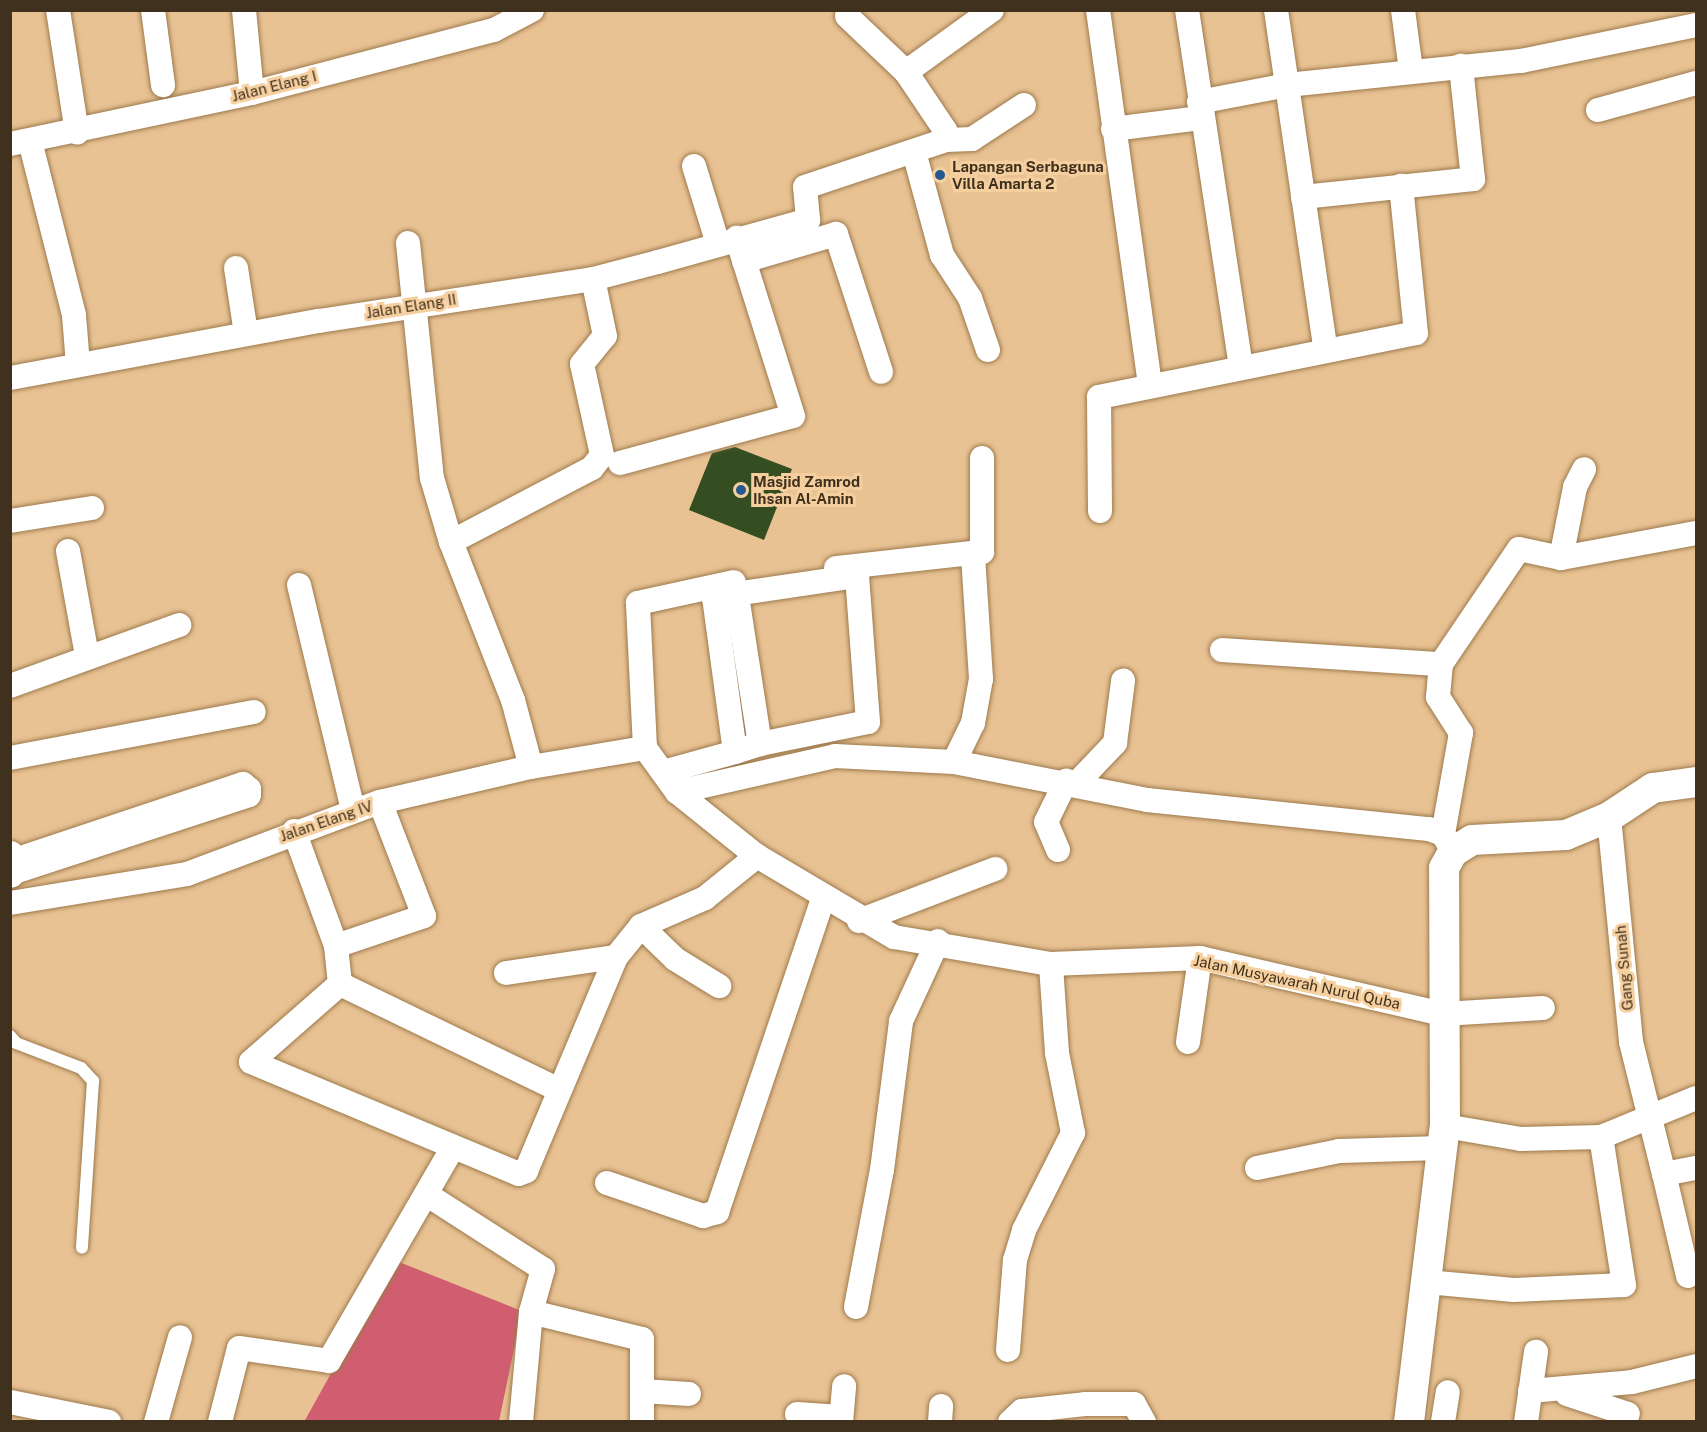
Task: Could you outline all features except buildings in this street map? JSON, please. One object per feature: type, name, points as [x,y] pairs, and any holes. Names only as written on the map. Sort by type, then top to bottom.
[{"type":"street","points":[[58,10],[76,133]]},
{"type":"street","points":[[153,10],[163,85]]},
{"type":"street","points":[[244,10],[252,93]]},
{"type":"street","name":"Jalan Elang I","points":[[20,142],[76,133],[252,93],[494,30],[532,10]]},
{"type":"street","points":[[906,72],[992,10]]},
{"type":"street","points":[[1098,10],[1150,385]]},
{"type":"street","points":[[1187,10],[1199,110],[1241,365]]},
{"type":"street","points":[[1276,10],[1324,348]]},
{"type":"street","points":[[1403,10],[1411,71]]},
{"type":"street","points":[[847,16],[906,72],[945,130],[946,140]]},
{"type":"street","points":[[1113,129],[1199,110],[1287,86],[1521,61],[1696,25]]},
{"type":"street","points":[[1303,197],[1475,177],[1461,66]]},
{"type":"street","points":[[1598,110],[1696,83]]},
{"type":"street","points":[[988,350],[970,298],[942,255],[914,152],[946,140],[972,140],[1024,105]]},
{"type":"street","points":[[20,142],[74,315],[78,365]]},
{"type":"street","name":"Jalan Elang II","points":[[10,378],[416,299],[593,279],[733,248],[808,220],[805,187],[914,152]]},
{"type":"street","points":[[620,463],[794,416],[733,248],[694,166]]},
{"type":"street","points":[[1100,511],[1100,397],[1324,348],[1416,333],[1401,186]]},
{"type":"street","points":[[733,248],[836,234],[881,372]]},
{"type":"street","points":[[408,243],[416,299],[427,450],[451,542],[494,645],[531,767]]},
{"type":"street","points":[[236,268],[246,333]]},
{"type":"street","points":[[451,542],[592,468],[602,455],[582,364],[605,336],[593,279]]},
{"type":"street","points":[[416,299],[483,282]]},
{"type":"street","points":[[645,748],[638,603],[694,587],[915,556],[982,552],[982,458]]},
{"type":"street","points":[[1561,558],[1575,487],[1584,470]]},
{"type":"street","points":[[10,521],[92,508]]},
{"type":"street","points":[[1409,1422],[1443,1137],[1444,868],[1461,733],[1438,697],[1441,664],[1519,549],[1561,558],[1696,533]]},
{"type":"street","points":[[68,551],[87,656]]},
{"type":"street","points":[[954,762],[973,723],[981,679],[973,554]]},
{"type":"street","points":[[663,772],[735,752],[760,744],[868,722],[857,576],[737,596],[714,597],[735,752]]},
{"type":"street","points":[[299,585],[353,810]]},
{"type":"street","points":[[737,596],[760,744]]},
{"type":"street","points":[[11,684],[179,625]]},
{"type":"street","points":[[1222,650],[1441,664]]},
{"type":"street","points":[[1058,850],[1046,822],[1071,782],[1115,743],[1123,681]]},
{"type":"street","points":[[10,758],[254,712]]},
{"type":"street","name":"Jalan Elang IV","points":[[10,903],[188,874],[294,831],[380,802],[531,767],[645,748]]},
{"type":"street","name":"Jalan Musyawarah Nurul Quba","points":[[645,748],[677,792],[757,856],[859,921],[906,940],[938,941],[1051,964],[1200,958],[1443,1014],[1543,1008]]},
{"type":"street","points":[[677,792],[835,756],[954,762],[1071,782],[1147,800],[1448,843],[1566,835],[1609,817],[1653,788],[1696,782]]},
{"type":"street","points":[[10,856],[11,873],[249,795],[249,789],[243,784],[11,861]]},
{"type":"street","points":[[336,946],[424,916],[380,802]]},
{"type":"street","name":"Gang Sunah","points":[[1609,817],[1631,1042],[1688,1276]]},
{"type":"street","points":[[294,831],[336,946],[340,984]]},
{"type":"street","points":[[340,984],[251,1062],[519,1174],[526,1171],[616,957],[641,926],[705,898],[757,856]]},
{"type":"street","points":[[859,921],[995,869]]},
{"type":"street","points":[[607,1183],[703,1216],[717,1212],[823,898]]},
{"type":"street","points":[[641,926],[675,958],[719,986]]},
{"type":"street","points":[[856,1307],[896,1086],[901,1021],[938,941]]},
{"type":"street","points":[[507,973],[616,957]]},
{"type":"street","points":[[1188,1042],[1200,958]]},
{"type":"street","points":[[1008,1350],[1015,1260],[1024,1230],[1073,1133],[1058,1053],[1051,964]]},
{"type":"street","points":[[340,984],[559,1090]]},
{"type":"street","points":[[1257,1168],[1339,1151],[1443,1137],[1521,1139],[1601,1137],[1696,1098]]},
{"type":"street","points":[[1427,1282],[1514,1290],[1624,1285],[1601,1137]]},
{"type":"street","points":[[220,1422],[239,1348],[329,1361],[453,1147]]},
{"type":"street","points":[[1664,1174],[1696,1168]]},
{"type":"street","points":[[426,1194],[543,1269],[531,1312],[521,1422]]},
{"type":"street","points":[[531,1312],[642,1339],[642,1422]]},
{"type":"street","points":[[156,1422],[180,1337]]},
{"type":"street","points":[[1526,1422],[1536,1352]]},
{"type":"street","points":[[1530,1391],[1562,1392],[1632,1382],[1696,1366]]},
{"type":"street","points":[[1562,1392],[1627,1418],[1632,1382]]},
{"type":"street","points":[[797,1414],[841,1419],[844,1386]]},
{"type":"street","points":[[642,1391],[689,1394]]},
{"type":"street","points":[[1443,1422],[1448,1392]]},
{"type":"street","points":[[10,1402],[109,1422]]},
{"type":"street","points":[[1010,1422],[1022,1411],[1085,1404],[1134,1404],[1144,1421]]},
{"type":"lane","points":[[10,1036],[16,1043],[81,1068],[93,1081],[82,1248]]},
{"type":"shaded area","points":[[394,1260],[522,1311],[499,1421],[304,1422]]},
{"type":"place","name":"Lapangan Serbaguna Villa Amarta 2","points":[[940,175]]},
{"type":"place","name":"Masjid Zamrod Ihsan Al-Amin","points":[[741,490]]}]
